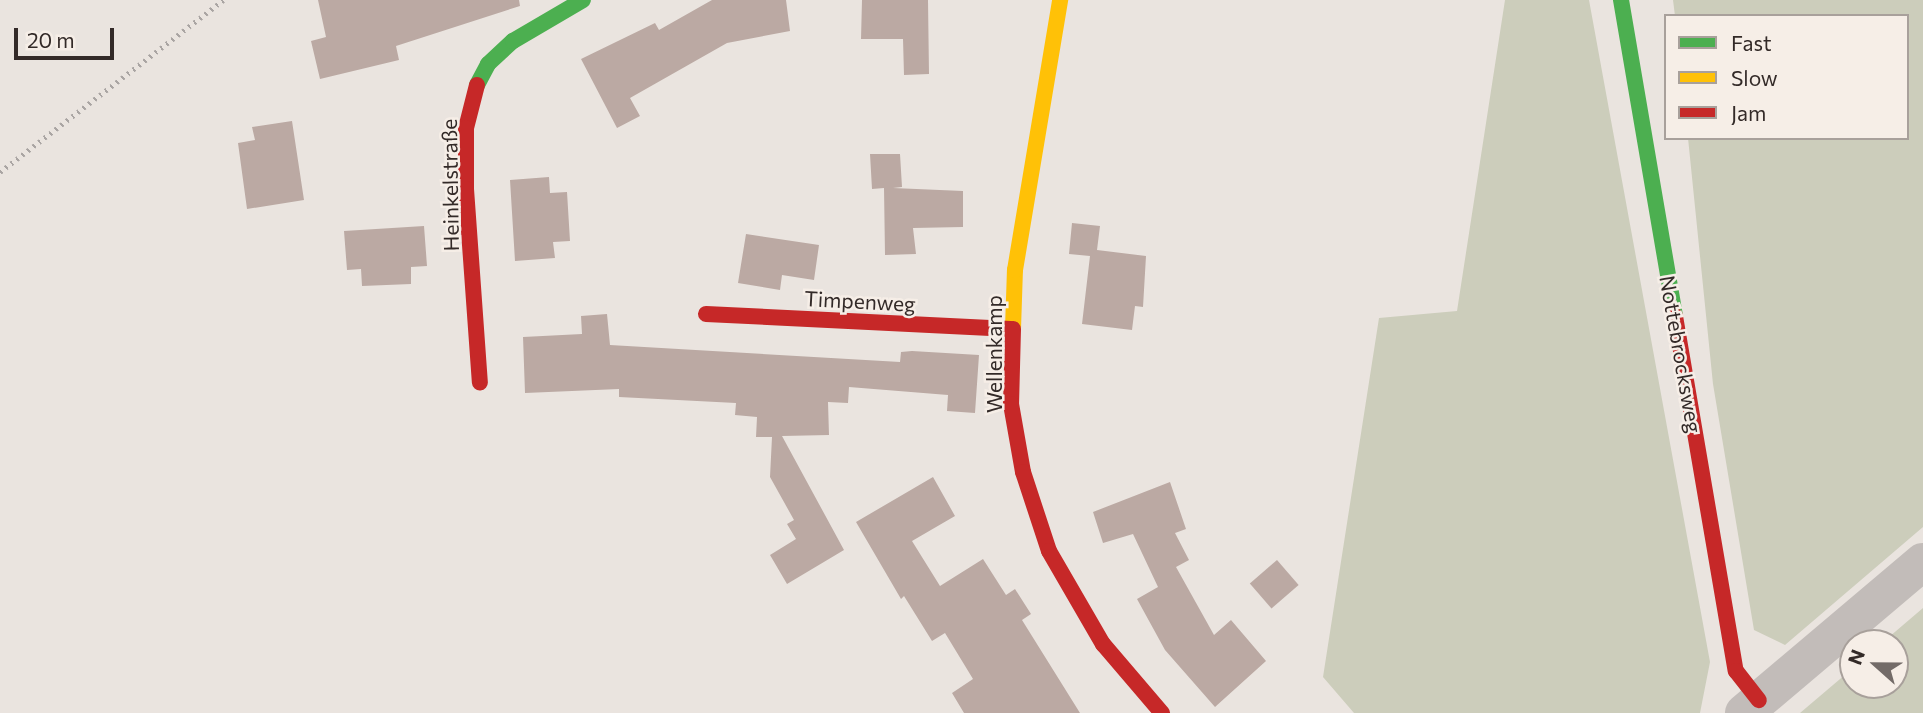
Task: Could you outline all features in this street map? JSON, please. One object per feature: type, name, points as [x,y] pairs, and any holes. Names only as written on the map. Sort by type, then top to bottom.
[{"type":"street","name":"Heinkelstraße","points":[[481,382],[466,189],[466,128],[473,92],[488,64],[513,41],[583,0]]},
{"type":"street","name":"Wellenkamp","points":[[1060,0],[1015,271],[1011,329],[1011,404],[1023,472],[1049,551],[1103,644],[1162,713]]},
{"type":"street","name":"Nottebrocksweg","points":[[1620,0],[1736,671],[1751,706],[1923,562]]},
{"type":"street","name":"Timpenweg","points":[[706,314],[1011,329]]},
{"type":"green space","points":[[1505,0],[1589,0],[1710,662],[1700,713],[1354,713],[1323,677],[1379,318],[1457,311]]},
{"type":"green space","points":[[1673,0],[1923,0],[1923,527],[1785,645],[1754,630],[1713,384],[1688,140],[1909,140],[1909,14],[1675,14]]},
{"type":"green space","points":[[1923,608],[1923,713],[1800,713],[1839,680],[1839,699],[1909,699],[1909,629],[1898,629]]},
{"type":"building","points":[[318,0],[519,0],[520,6],[396,46],[399,60],[320,79],[311,41],[326,37]]},
{"type":"building","points":[[712,0],[786,0],[790,31],[727,43],[630,98],[640,116],[617,128],[581,59],[655,23],[659,30]]},
{"type":"building","points":[[862,0],[928,0],[929,74],[904,75],[903,39],[861,39]]},
{"type":"building","points":[[292,121],[304,200],[247,209],[238,143],[255,140],[252,127]]},
{"type":"building","points":[[870,154],[900,154],[902,187],[893,188],[963,191],[963,227],[913,228],[916,254],[885,255],[884,188],[872,189]]},
{"type":"building","points":[[549,177],[550,193],[567,192],[570,241],[553,242],[555,258],[515,261],[510,180]]},
{"type":"building","points":[[1072,223],[1100,226],[1097,250],[1146,256],[1143,307],[1135,306],[1132,330],[1082,324],[1090,256],[1069,254]]},
{"type":"building","points":[[424,226],[427,266],[411,267],[411,284],[362,286],[361,269],[347,270],[344,231]]},
{"type":"building","points":[[746,234],[819,245],[814,280],[782,275],[780,290],[738,283]]},
{"type":"building","points":[[607,314],[610,345],[900,362],[901,352],[912,351],[979,355],[975,413],[947,411],[948,395],[849,387],[848,403],[828,402],[829,435],[782,436],[844,550],[787,584],[770,555],[796,539],[787,524],[794,520],[770,477],[772,437],[756,437],[757,417],[735,415],[736,403],[619,397],[619,389],[525,393],[523,337],[582,334],[581,316]]},
{"type":"building","points":[[933,477],[955,516],[912,541],[940,586],[983,559],[1006,595],[1015,589],[1031,614],[1022,620],[1080,713],[964,713],[952,693],[973,679],[945,633],[932,641],[904,596],[901,599],[856,522]]},
{"type":"building","points":[[1170,482],[1186,529],[1175,533],[1189,560],[1176,567],[1214,635],[1231,620],[1266,661],[1215,707],[1165,650],[1137,599],[1158,587],[1133,534],[1103,543],[1093,512]]},
{"type":"building","points":[[1277,560],[1299,585],[1271,609],[1250,584]]},
{"type":"railway","points":[[0,172],[223,0]]},
{"type":"traffic: fast","points":[[477,85],[488,64],[513,41],[583,0]]},
{"type":"traffic: fast","points":[[1621,0],[1675,316]]},
{"type":"traffic: slow","points":[[1013,329],[1015,270],[1060,0]]},
{"type":"traffic: jam","points":[[477,85],[466,128],[466,189],[480,382]]},
{"type":"traffic: jam","points":[[706,314],[1011,329]]},
{"type":"traffic: jam","points":[[1675,316],[1736,671],[1759,700]]},
{"type":"traffic: jam","points":[[1013,329],[1011,404],[1023,472],[1049,551],[1103,644],[1162,713]]}]
